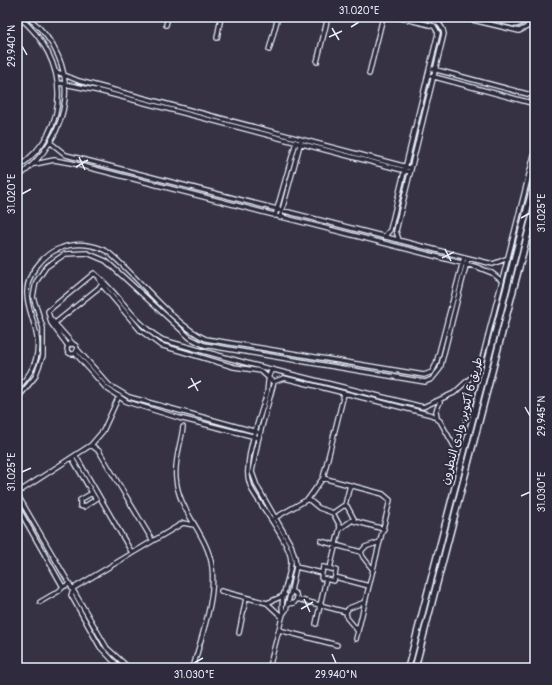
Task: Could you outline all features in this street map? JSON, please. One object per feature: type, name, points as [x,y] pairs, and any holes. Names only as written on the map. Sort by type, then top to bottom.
[{"type":"street","points":[[17,168],[38,149],[49,133],[55,118],[59,83],[52,59],[39,36],[19,17]]},
{"type":"street","points":[[17,178],[35,164],[51,143],[61,120],[64,102],[64,74],[51,44],[39,28],[28,17]]},
{"type":"street","points":[[166,25],[168,17]]},
{"type":"street","points":[[217,38],[221,17]]},
{"type":"street","points":[[269,50],[278,17]]},
{"type":"street","points":[[317,62],[328,17]]},
{"type":"street","points":[[369,74],[383,17]]},
{"type":"street","points":[[384,237],[390,230],[438,35],[437,29],[434,26],[397,17]]},
{"type":"street","points":[[399,240],[396,231],[444,34],[443,29],[438,22],[421,17]]},
{"type":"street","points":[[441,17],[450,19],[460,17],[522,31],[528,27],[530,17]]},
{"type":"street","points":[[482,17],[514,25],[520,24]]},
{"type":"street","points":[[522,31],[520,24],[524,17]]},
{"type":"street","points":[[430,68],[535,96]]},
{"type":"street","points":[[57,72],[79,81],[301,142],[411,170]]},
{"type":"street","points":[[428,75],[535,104]]},
{"type":"street","points":[[472,87],[473,80]]},
{"type":"street","points":[[59,83],[99,91],[296,140]]},
{"type":"street","points":[[524,100],[525,94]]},
{"type":"street","points":[[55,118],[61,120]]},
{"type":"street","points":[[275,216],[296,140]]},
{"type":"street","points":[[280,218],[301,142]]},
{"type":"street","points":[[51,143],[63,154],[466,258],[493,264],[508,258]]},
{"type":"street","points":[[440,401],[436,411],[437,418],[458,453],[535,151]]},
{"type":"street","points":[[61,161],[63,154]]},
{"type":"street","points":[[35,164],[47,160],[61,161],[477,267],[492,273],[502,281]]},
{"type":"street","name":"طريق 6 أكتوبر, وادى النطرون","points":[[408,668],[535,179]]},
{"type":"street","name":"طريق 6 أكتوبر, وادى النطرون","points":[[415,668],[535,206]]},
{"type":"street","points":[[515,231],[528,235]]},
{"type":"street","points":[[17,389],[33,369],[38,351],[37,333],[26,299],[29,279],[35,268],[50,253],[73,245],[90,245],[108,252],[179,320],[201,337],[209,340],[420,375],[430,373],[436,364],[466,258]]},
{"type":"street","points":[[17,399],[35,377],[43,356],[42,328],[33,297],[36,282],[41,273],[51,262],[60,256],[73,252],[92,254],[106,261],[194,341],[204,346],[418,381],[429,381],[436,377],[440,369],[464,264]]},
{"type":"street","points":[[477,267],[478,261]]},
{"type":"street","points":[[257,437],[189,421],[131,404],[118,398],[102,384],[75,353],[68,351],[68,346],[51,323],[48,312],[49,309],[95,273],[116,303],[142,333],[160,345],[234,367],[250,366],[263,372],[269,380],[274,382]]},
{"type":"street","points":[[99,278],[106,282],[142,326],[163,340],[250,366],[425,407],[440,401],[461,388],[479,370]]},
{"type":"street","points":[[56,323],[102,285]]},
{"type":"street","points":[[116,303],[120,300]]},
{"type":"street","points":[[50,318],[106,381],[120,393],[139,402],[258,432]]},
{"type":"street","points":[[68,346],[73,344]]},
{"type":"street","points":[[261,355],[262,348]]},
{"type":"street","points":[[75,353],[78,349]]},
{"type":"street","points":[[272,370],[269,374],[269,390],[258,432],[252,468],[253,476],[293,548],[296,567],[288,604],[282,615]]},
{"type":"street","points":[[269,390],[274,382],[282,378],[416,411],[437,418]]},
{"type":"street","points":[[310,385],[311,380]]},
{"type":"street","points":[[120,393],[103,432],[91,445],[17,494],[107,648],[129,668]]},
{"type":"street","points":[[270,520],[308,499],[323,478],[344,394]]},
{"type":"street","points":[[381,403],[382,397]]},
{"type":"street","points":[[388,405],[389,399]]},
{"type":"street","points":[[405,409],[407,404]]},
{"type":"street","points":[[416,411],[417,406]]},
{"type":"street","points":[[189,421],[190,415]]},
{"type":"street","points":[[183,427],[176,460],[176,477],[179,496],[209,553],[213,579],[210,602],[193,668]]},
{"type":"street","points":[[257,437],[249,460],[248,481],[287,547],[291,558],[282,615],[269,668]]},
{"type":"street","points":[[91,445],[99,451],[151,538]]},
{"type":"street","points":[[74,457],[96,499],[84,507],[80,506],[80,500],[92,493]]},
{"type":"street","points":[[74,457],[132,553]]},
{"type":"street","points":[[323,478],[383,494],[388,497],[390,503],[356,638]]},
{"type":"street","points":[[350,485],[345,505],[354,520]]},
{"type":"street","points":[[308,499],[319,508],[333,513],[340,527],[330,568]]},
{"type":"street","points":[[333,513],[335,510],[345,505]]},
{"type":"street","points":[[17,506],[63,587]]},
{"type":"street","points":[[72,590],[183,523],[187,512]]},
{"type":"street","points":[[340,527],[354,520],[384,528]]},
{"type":"street","points":[[183,523],[195,526]]},
{"type":"street","points":[[321,541],[361,552]]},
{"type":"street","points":[[361,552],[365,547],[380,542]]},
{"type":"street","points":[[361,552],[373,570]]},
{"type":"street","points":[[296,567],[322,573]]},
{"type":"street","points":[[323,567],[330,568],[336,570],[334,580],[321,578],[323,567]]},
{"type":"street","points":[[335,577],[369,586]]},
{"type":"street","points":[[316,624],[326,579]]},
{"type":"street","points":[[40,602],[60,591],[63,587],[69,584]]},
{"type":"street","points":[[72,590],[71,595],[99,644],[120,668]]},
{"type":"street","points":[[221,591],[267,603],[282,615]]},
{"type":"street","points":[[291,591],[296,594],[297,598],[346,612]]},
{"type":"street","points":[[267,603],[285,595]]},
{"type":"street","points":[[239,633],[246,598]]},
{"type":"street","points":[[288,604],[294,603],[297,598]]},
{"type":"street","points":[[346,612],[349,608],[366,602]]},
{"type":"street","points":[[346,612],[347,618],[358,630]]},
{"type":"street","points":[[279,630],[337,645]]}]
